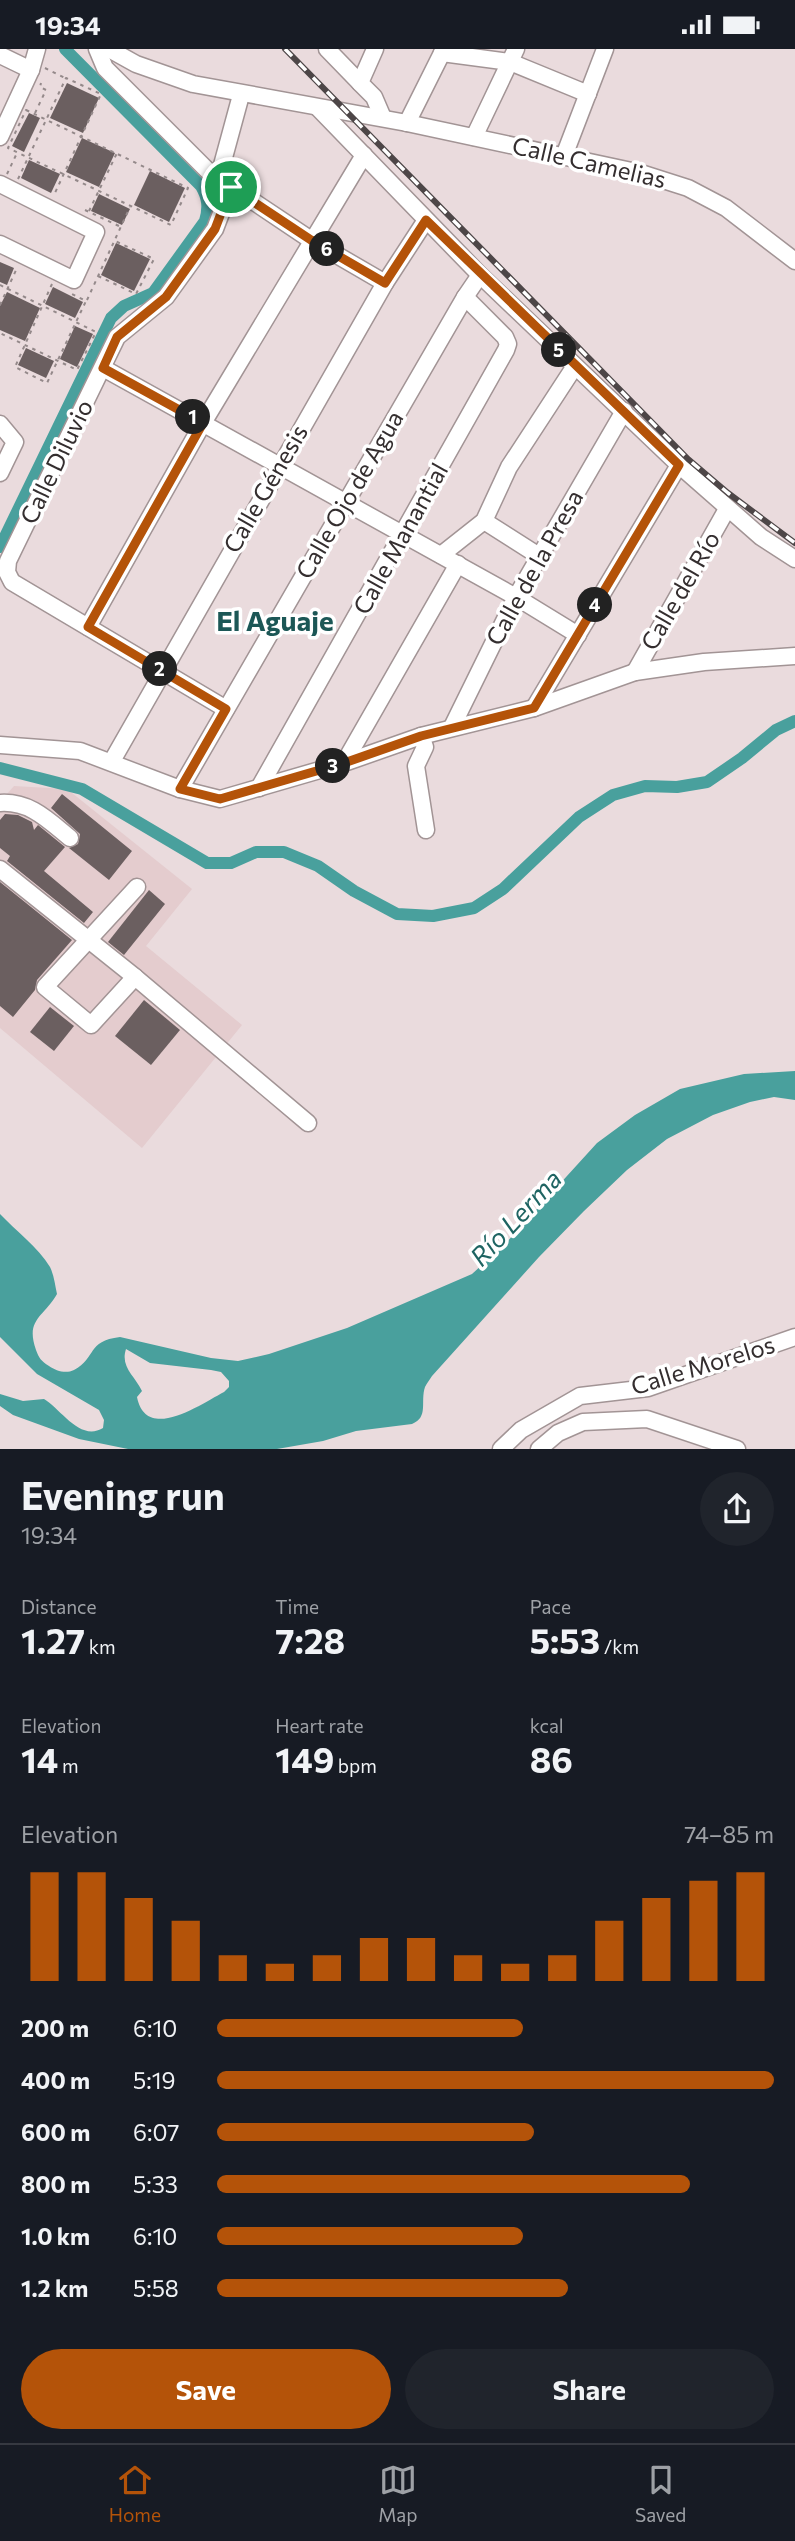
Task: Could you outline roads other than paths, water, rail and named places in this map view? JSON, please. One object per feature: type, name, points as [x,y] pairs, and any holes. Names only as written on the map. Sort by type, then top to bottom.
[{"type":"street","points":[[0,137],[39,72],[37,49]]},
{"type":"street","points":[[97,49],[105,68],[208,171],[311,240],[385,283]]},
{"type":"street","name":"Calle Camelias","points":[[109,49],[136,64],[193,84],[241,95],[383,118],[641,173],[688,188],[726,208],[795,261]]},
{"type":"street","points":[[327,49],[374,97],[383,118]]},
{"type":"street","points":[[360,83],[375,49]]},
{"type":"street","points":[[564,156],[605,49]]},
{"type":"street","points":[[407,123],[443,51],[513,56],[588,94]]},
{"type":"street","points":[[0,55],[39,72]]},
{"type":"street","points":[[474,137],[513,56]]},
{"type":"street","name":"Calle Diluvio","points":[[88,627],[12,582],[7,572],[8,561],[117,337],[166,297],[215,229],[241,95]]},
{"type":"street","points":[[318,108],[480,275],[679,465],[761,537],[795,559]]},
{"type":"street","points":[[226,709],[88,627],[203,423],[364,155]]},
{"type":"street","points":[[0,244],[74,280],[96,232],[4,179]]},
{"type":"street","name":"Calle Génesis","points":[[112,761],[279,465],[385,283],[426,220]]},
{"type":"street","name":"Calle Ojo de Agua","points":[[180,789],[464,297],[480,275]]},
{"type":"street","name":"Calle Manantial","points":[[259,788],[404,535],[508,344],[505,337],[464,297]]},
{"type":"street","points":[[441,555],[484,521],[509,467],[575,366]]},
{"type":"street","points":[[103,368],[458,564],[578,635]]},
{"type":"street","name":"Calle de la Presa","points":[[452,727],[516,597],[624,411]]},
{"type":"street","points":[[0,424],[15,442],[0,473]]},
{"type":"street","points":[[534,708],[679,465]]},
{"type":"street","name":"Calle del Río","points":[[635,672],[727,509]]},
{"type":"street","points":[[484,521],[539,556]]},
{"type":"street","points":[[344,763],[458,564]]},
{"type":"street","points":[[0,745],[80,751],[180,789],[220,799],[344,763],[452,727],[534,708],[635,672],[704,662],[795,656]]},
{"type":"street","points":[[421,736],[425,747],[416,766],[426,831]]},
{"type":"street","points":[[0,803],[14,802],[34,809],[70,838]]},
{"type":"street","points":[[0,869],[135,977],[308,1123]]},
{"type":"street","points":[[135,977],[91,1025],[46,988],[137,887]]},
{"type":"street","name":"Calle Morelos","points":[[501,1449],[521,1430],[580,1396],[648,1388],[795,1337]]},
{"type":"street","points":[[538,1449],[558,1433],[583,1422],[647,1419],[737,1449]]},
{"type":"water","points":[[795,1071],[795,1100],[774,1097],[713,1115],[667,1139],[627,1170],[539,1257],[432,1376],[425,1387],[422,1413],[412,1424],[356,1431],[323,1441],[277,1449],[128,1449],[79,1439],[13,1415],[0,1406],[0,1394],[23,1401],[44,1399],[79,1428],[95,1431],[103,1428],[104,1420],[99,1410],[37,1374],[0,1337],[0,1214],[50,1267],[57,1294],[34,1325],[33,1340],[42,1361],[52,1368],[64,1372],[74,1370],[102,1342],[120,1337],[211,1358],[238,1361],[269,1354],[347,1328],[472,1274],[506,1243],[597,1143],[635,1115],[680,1089],[744,1074]],"holes":[[[126,1349],[150,1363],[221,1372],[229,1381],[229,1387],[189,1411],[162,1419],[151,1417],[142,1410],[137,1397],[142,1391],[125,1361]]]},
{"type":"waterway","points":[[0,547],[111,318],[124,306],[153,293],[205,221],[207,211],[201,186],[65,49]]},
{"type":"waterway","points":[[0,768],[82,789],[207,863],[231,863],[256,852],[284,852],[318,866],[354,891],[397,914],[433,916],[474,908],[503,889],[579,817],[613,795],[645,786],[677,787],[707,782],[776,730],[795,721]]},
{"type":"railway","points":[[285,49],[688,459],[795,543]]},
{"type":"district","name":"El Aguaje","points":[[275,621]]},
{"type":"water label","name":"Río Lerma","points":[[516,1218]]}]
